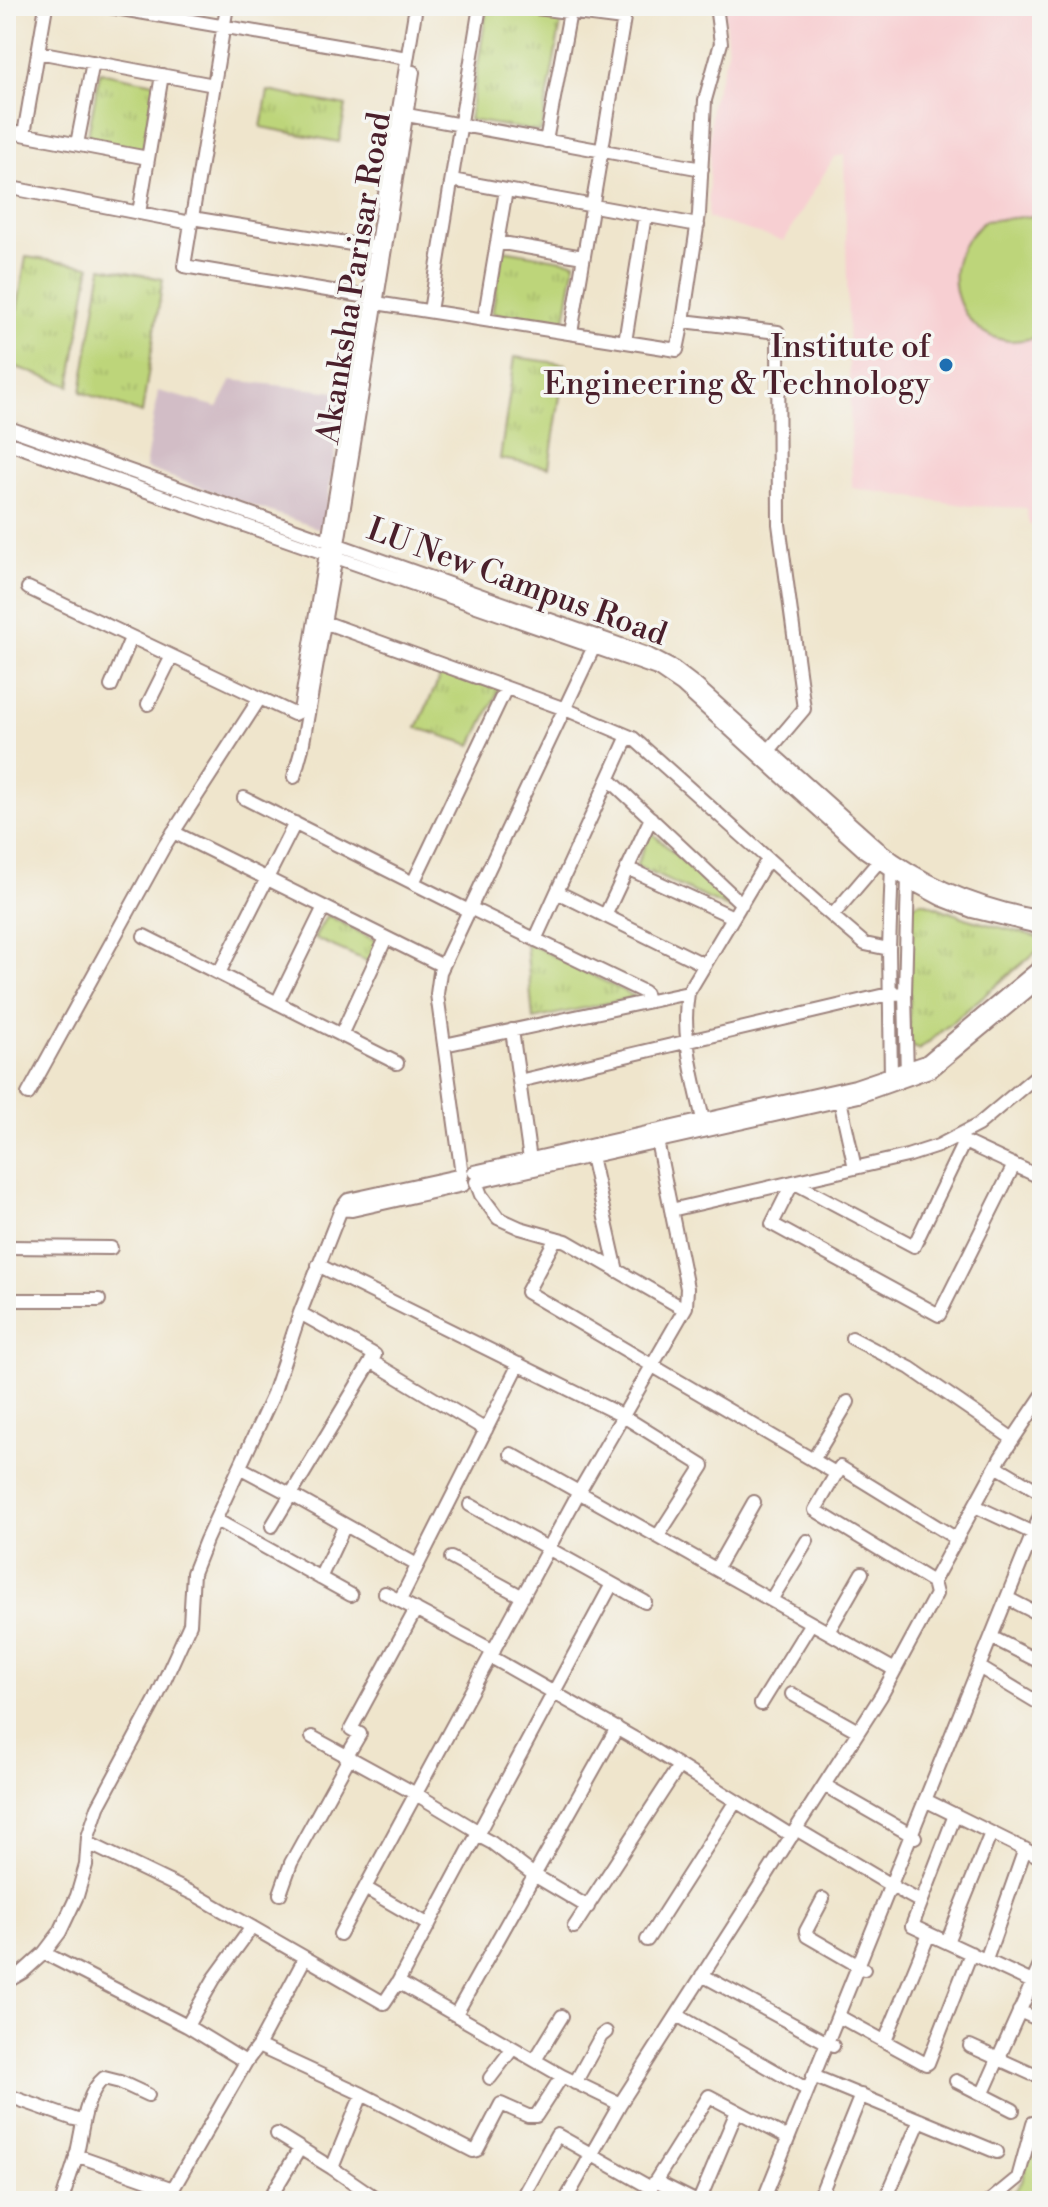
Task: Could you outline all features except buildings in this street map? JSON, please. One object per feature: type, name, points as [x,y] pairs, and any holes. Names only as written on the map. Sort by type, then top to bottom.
[{"type":"street","points":[[24,134],[46,6]]},
{"type":"street","points":[[104,6],[160,11],[223,27],[407,58]]},
{"type":"street","points":[[227,6],[184,266],[430,311],[677,350],[698,225],[705,100],[721,43],[716,6]]},
{"type":"street","name":"Akanksha Parisar Road","points":[[331,556],[403,113],[407,58],[416,6]]},
{"type":"street","name":"Akanksha Parisar Road","points":[[372,300],[376,248],[424,6]]},
{"type":"street","points":[[430,311],[480,6]]},
{"type":"street","points":[[521,6],[570,12],[624,12],[571,333]]},
{"type":"street","points":[[546,141],[570,12]]},
{"type":"street","points":[[38,52],[214,85]]},
{"type":"street","points":[[77,144],[93,62]]},
{"type":"street","points":[[139,213],[162,75]]},
{"type":"street","points":[[403,113],[702,169]]},
{"type":"street","points":[[6,131],[148,158]]},
{"type":"street","points":[[452,180],[698,225]]},
{"type":"street","points":[[6,187],[139,213],[376,248]]},
{"type":"street","points":[[484,320],[506,190]]},
{"type":"street","points":[[625,342],[645,215]]},
{"type":"street","points":[[497,242],[583,257]]},
{"type":"street","points":[[683,321],[778,332],[779,524],[804,709],[765,754]]},
{"type":"street","name":"LU New Campus Road","points":[[6,427],[333,542],[597,641]]},
{"type":"street","name":"LU New Campus Road","points":[[6,442],[331,556],[649,655],[674,668],[888,863],[941,899],[972,911],[1042,928]]},
{"type":"street","points":[[294,777],[304,741],[324,622],[331,556]]},
{"type":"street","points":[[28,588],[294,714],[300,711],[331,556]]},
{"type":"street","points":[[324,622],[565,709],[628,736],[865,944],[889,949]]},
{"type":"street","points":[[111,686],[131,638]]},
{"type":"street","points":[[597,641],[443,966],[437,994],[469,1178],[498,1218],[520,1228],[566,1241],[684,1309]]},
{"type":"street","points":[[148,704],[171,658]]},
{"type":"street","points":[[413,883],[506,688]]},
{"type":"street","points":[[28,1094],[173,832],[260,698]]},
{"type":"street","points":[[535,940],[628,736]]},
{"type":"street","points":[[609,779],[742,904]]},
{"type":"street","points":[[244,798],[413,883],[644,992],[648,1001]]},
{"type":"street","points":[[605,916],[651,818]]},
{"type":"street","points":[[219,973],[295,823]]},
{"type":"street","points":[[173,832],[443,966]]},
{"type":"street","points":[[703,1120],[687,1043],[685,1013],[688,993],[768,859]]},
{"type":"street","points":[[832,916],[888,863]]},
{"type":"street","points":[[888,863],[891,1079]]},
{"type":"street","points":[[627,868],[733,917]]},
{"type":"street","points":[[907,1074],[905,993],[908,875]]},
{"type":"street","name":"LU New Campus Road","points":[[908,875],[967,898],[1042,918]]},
{"type":"street","points":[[557,892],[705,965]]},
{"type":"street","points":[[277,1003],[324,907]]},
{"type":"street","points":[[144,936],[397,1063]]},
{"type":"street","points":[[341,1035],[386,938]]},
{"type":"street","points":[[907,1074],[926,1062],[1042,965]]},
{"type":"street","points":[[469,1178],[530,1160],[840,1100],[891,1079],[932,1070],[1042,979]]},
{"type":"street","points":[[444,1045],[688,993]]},
{"type":"street","points":[[519,1081],[889,994],[905,993]]},
{"type":"street","points":[[512,1030],[530,1160]]},
{"type":"street","points":[[671,1210],[907,1156],[959,1140],[1042,1071]]},
{"type":"street","points":[[6,1982],[44,1953],[60,1932],[77,1896],[98,1807],[156,1699],[190,1624],[193,1573],[272,1397],[318,1265],[341,1209],[348,1200],[591,1156],[703,1120],[891,1079]]},
{"type":"street","points":[[840,1100],[855,1168]]},
{"type":"street","points":[[340,1934],[579,1492],[684,1309],[687,1288],[656,1136]]},
{"type":"street","points":[[959,1140],[1042,1178]]},
{"type":"street","points":[[793,1182],[914,1246],[959,1140]]},
{"type":"street","points":[[591,1156],[617,1271]]},
{"type":"street","points":[[793,1182],[772,1224],[939,1315],[1014,1165]]},
{"type":"street","points":[[556,1238],[527,1292],[837,1474]]},
{"type":"street","points":[[6,1247],[111,1248]]},
{"type":"street","points":[[318,1265],[623,1416],[703,1466],[658,1536]]},
{"type":"street","points":[[6,1300],[99,1300]]},
{"type":"street","points":[[272,1526],[375,1355],[300,1313]]},
{"type":"street","points":[[852,1338],[910,1368],[1013,1439]]},
{"type":"street","points":[[371,1361],[486,1430]]},
{"type":"street","points":[[400,1600],[519,1364]]},
{"type":"street","points":[[565,2201],[620,2104],[895,1670],[936,1594],[933,1582],[996,1466],[1042,1396]]},
{"type":"street","points":[[813,1460],[848,1402]]},
{"type":"street","points":[[511,1454],[895,1670]]},
{"type":"street","points":[[996,1466],[1042,1493]]},
{"type":"street","points":[[933,1582],[815,1510],[840,1467],[957,1539]]},
{"type":"street","points":[[241,1468],[417,1565]]},
{"type":"street","points":[[716,1569],[754,1502]]},
{"type":"street","points":[[470,1505],[645,1602]]},
{"type":"street","points":[[770,2201],[1040,1522],[975,1506]]},
{"type":"street","points":[[216,1520],[351,1595]]},
{"type":"street","points":[[320,1578],[345,1525]]},
{"type":"street","points":[[771,1600],[807,1541]]},
{"type":"street","points":[[451,1558],[523,1597]]},
{"type":"street","points":[[828,1632],[862,1573]]},
{"type":"street","points":[[88,1843],[196,1895],[384,2003],[612,1584]]},
{"type":"street","points":[[385,1593],[736,1801],[921,1902]]},
{"type":"street","points":[[1010,1599],[1042,1616]]},
{"type":"street","points":[[280,1894],[291,1863],[360,1734],[351,1729],[416,1609]]},
{"type":"street","points":[[761,1704],[811,1623]]},
{"type":"street","points":[[994,1638],[1042,1663]]},
{"type":"street","points":[[982,1669],[1042,1705]]},
{"type":"street","points":[[792,1694],[858,1731]]},
{"type":"street","points":[[456,2014],[617,1728]]},
{"type":"street","points":[[312,1737],[416,1794],[478,1833],[534,1875],[588,1907]]},
{"type":"street","points":[[574,1927],[679,1766]]},
{"type":"street","points":[[824,1785],[914,1836]]},
{"type":"street","points":[[647,1940],[736,1801]]},
{"type":"street","points":[[928,1801],[1042,1858]]},
{"type":"street","points":[[955,1815],[912,1926],[1032,1982]]},
{"type":"street","points":[[947,1942],[991,1833]]},
{"type":"street","points":[[986,1960],[1025,1849]]},
{"type":"street","points":[[365,1888],[429,1925]]},
{"type":"street","points":[[823,1899],[806,1931],[807,1936],[861,1967]]},
{"type":"street","points":[[187,2026],[214,1979],[252,1927]]},
{"type":"street","points":[[885,2041],[929,1934]]},
{"type":"street","points":[[44,1953],[187,2026],[246,2062]]},
{"type":"street","points":[[841,2018],[928,2063],[971,1953]]},
{"type":"street","points":[[166,2201],[258,2046],[305,1958]]},
{"type":"street","points":[[983,2093],[1042,1961]]},
{"type":"street","points":[[702,1975],[830,2044]]},
{"type":"street","points":[[398,1982],[562,2076],[620,2104]]},
{"type":"street","points":[[1019,2011],[1042,2021]]},
{"type":"street","points":[[677,2015],[808,2090]]},
{"type":"street","points":[[535,2060],[562,2016]]},
{"type":"street","points":[[575,2083],[606,2032]]},
{"type":"street","points":[[258,2046],[362,2094],[473,2151],[477,2150],[501,2104],[528,2116],[536,2116],[562,2076]]},
{"type":"street","points":[[970,2046],[1032,2074]]},
{"type":"street","points":[[490,2078],[513,2048]]},
{"type":"street","points":[[763,2201],[808,2090],[817,2077]]},
{"type":"street","points":[[817,2077],[997,2152]]},
{"type":"street","points":[[62,2201],[96,2084],[104,2078],[148,2095]]},
{"type":"street","points":[[956,2081],[1013,2110]]},
{"type":"street","points":[[332,2168],[362,2094]]},
{"type":"street","points":[[6,2095],[83,2121]]},
{"type":"street","points":[[818,2201],[861,2095]]},
{"type":"street","points":[[645,2201],[709,2096],[788,2138]]},
{"type":"street","points":[[520,2201],[557,2135],[653,2185],[697,2201],[737,2111]]},
{"type":"street","points":[[889,2200],[920,2120]]},
{"type":"street","points":[[991,2201],[1018,2178],[1033,2123],[1042,2123]]},
{"type":"street","points":[[277,2134],[380,2201]]},
{"type":"street","points":[[268,2201],[300,2148]]},
{"type":"street","points":[[76,2155],[173,2189]]},
{"type":"shaded area","name":"Institute of Engineering & Technology","points":[[724,6],[1042,6],[1042,525],[1029,525],[1026,508],[971,506],[852,488],[844,155],[834,157],[784,241],[708,218],[711,104],[728,52]]},
{"type":"shaded area","points":[[232,380],[345,393],[323,530],[145,468],[158,391],[218,407]]},
{"type":"green space","points":[[487,8],[562,17],[541,132],[469,120]]},
{"type":"green space","points":[[100,72],[155,83],[143,150],[87,140]]},
{"type":"green space","points":[[268,91],[346,106],[339,142],[261,127]]},
{"type":"green space","points":[[1042,215],[1042,337],[1010,341],[984,333],[966,314],[956,290],[954,277],[960,251],[984,221]]},
{"type":"green space","points":[[503,250],[575,262],[564,325],[492,313]]},
{"type":"green space","points":[[26,257],[90,266],[70,386],[8,364]]},
{"type":"green space","points":[[102,267],[163,279],[142,413],[81,392]]},
{"type":"green space","points":[[515,357],[565,364],[549,467],[500,459]]},
{"type":"green space","points":[[443,670],[499,689],[472,745],[417,728]]},
{"type":"green space","points":[[651,832],[731,906],[730,909],[636,866]]},
{"type":"green space","points":[[921,901],[971,920],[1039,937],[1042,947],[919,1050],[909,1045],[910,907]]},
{"type":"green space","points":[[327,915],[378,942],[369,962],[314,938]]},
{"type":"green space","points":[[526,942],[636,997],[533,1019]]},
{"type":"green space","points":[[1037,2129],[1042,2129],[1042,2201],[1008,2201],[1022,2181]]},
{"type":"place","name":"Institute of Engineering & Technology","points":[[946,365]]}]
